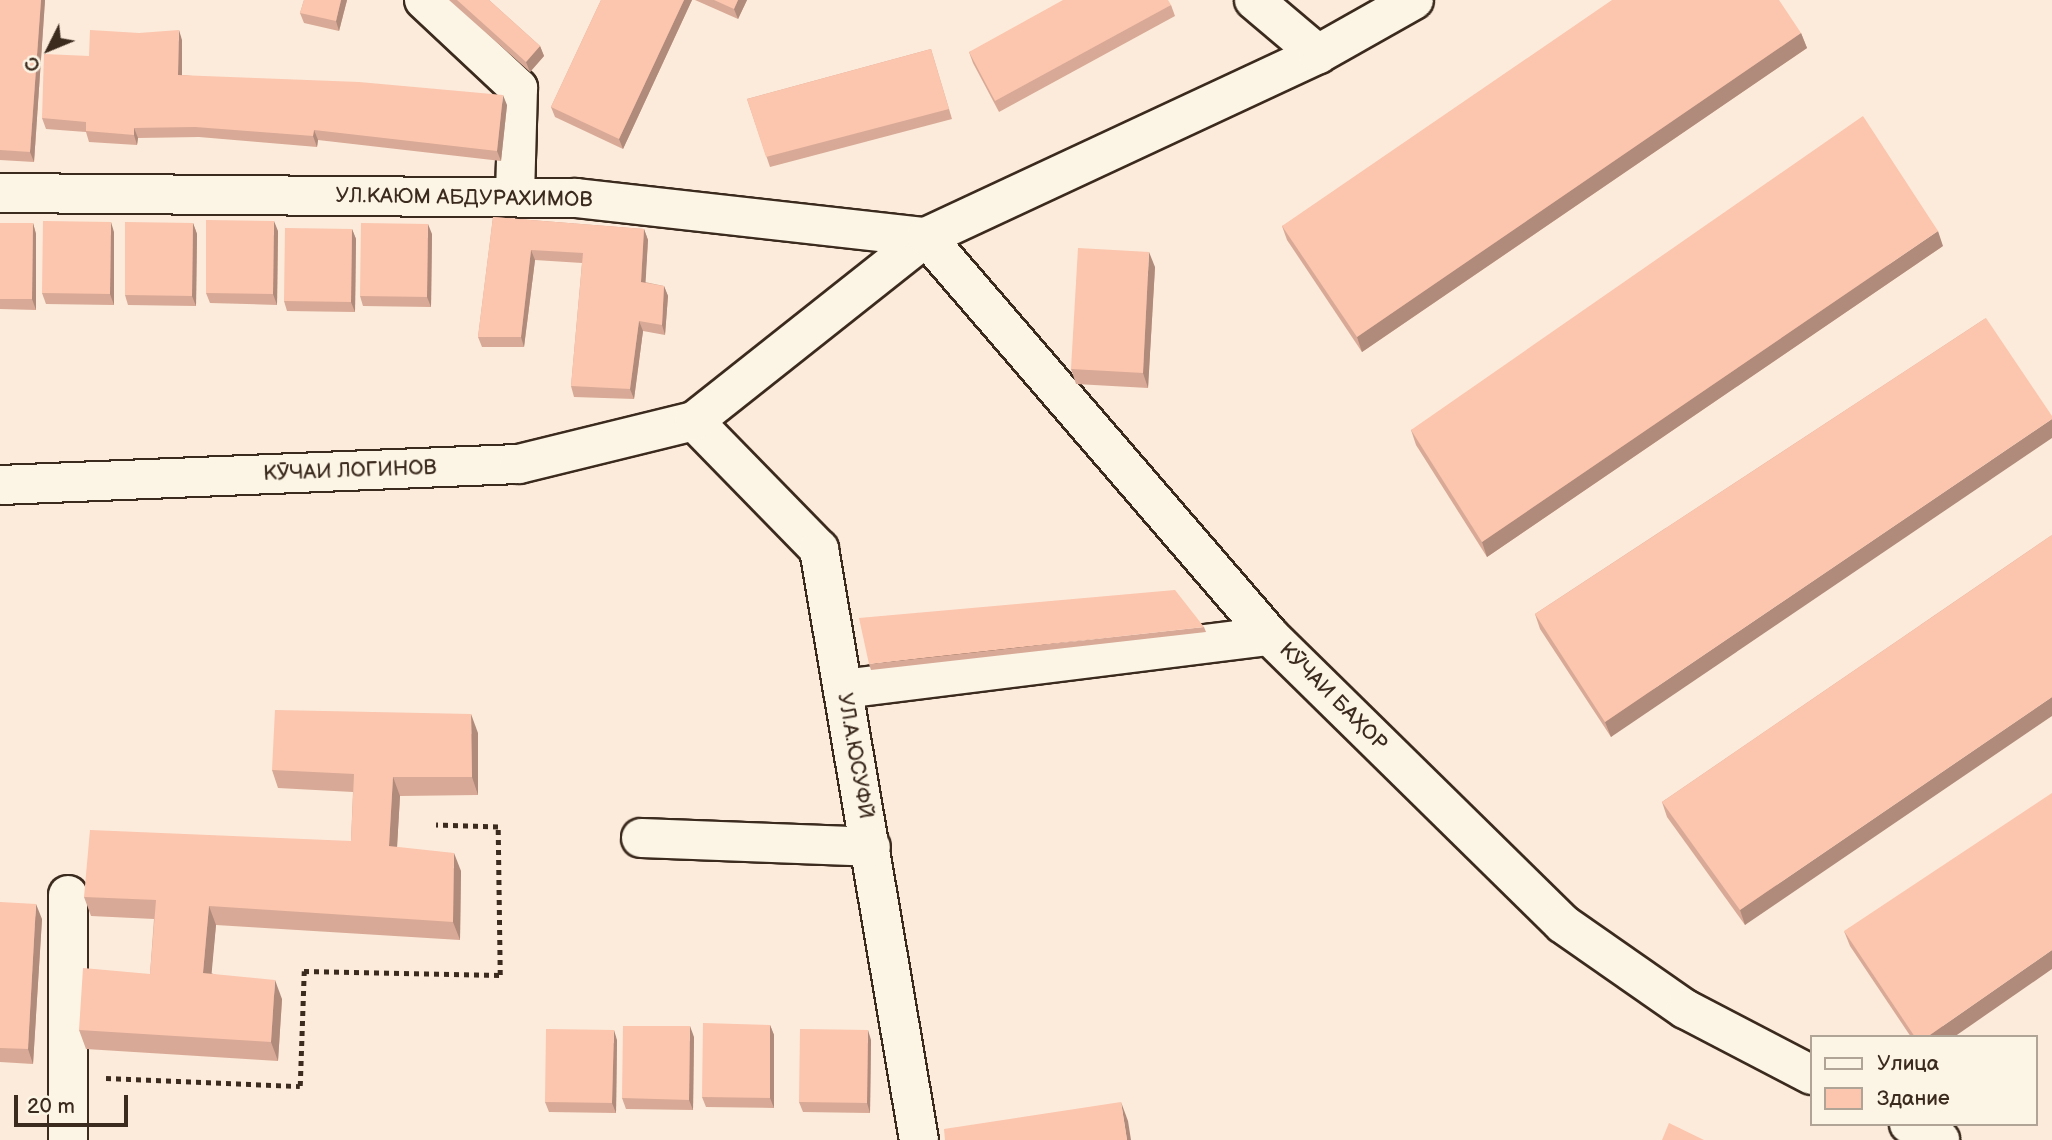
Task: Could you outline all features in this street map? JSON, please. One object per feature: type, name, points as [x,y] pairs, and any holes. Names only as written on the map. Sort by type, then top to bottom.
[{"type":"street","points":[[424,0],[518,88],[515,197]]},
{"type":"street","points":[[1254,0],[1318,54]]},
{"type":"street","points":[[694,421],[926,237],[1318,54],[1414,0]]},
{"type":"street","name":"УЛ.КАЮМ АБДУРАХИМОВ","points":[[0,193],[576,198],[926,237]]},
{"type":"street","name":"КӮЧАИ БАҲОР","points":[[926,237],[1270,636],[1563,924],[1685,1009],[1811,1073]]},
{"type":"street","name":"КӮЧАИ ЛОГИНОВ","points":[[0,485],[519,464],[694,421]]},
{"type":"street","name":"УЛ.А.ЮСУФЙ","points":[[694,421],[819,549],[919,1140]]},
{"type":"street","points":[[843,689],[1270,636]]},
{"type":"street","points":[[641,838],[870,847]]},
{"type":"street","points":[[68,895],[68,1140]]},
{"type":"street","points":[[1913,1126],[1940,1140]]},
{"type":"path","points":[[70,1076],[300,1086],[304,971],[500,975],[498,827],[436,825]]},
{"type":"building","points":[[0,0],[41,0],[30,152],[0,150]]},
{"type":"building","points":[[304,0],[341,0],[336,21],[300,13]]},
{"type":"building","points":[[457,0],[489,0],[540,46],[526,62]]},
{"type":"building","points":[[601,0],[684,0],[619,139],[551,107]]},
{"type":"building","points":[[714,0],[738,0],[734,9]]},
{"type":"building","points":[[1063,0],[1168,0],[1171,5],[995,101],[969,52]]},
{"type":"building","points":[[1612,0],[1779,0],[1801,33],[1357,337],[1282,226]]},
{"type":"building","points":[[90,30],[139,33],[179,30],[178,75],[359,82],[503,95],[497,151],[314,130],[313,136],[195,127],[134,128],[134,135],[86,131],[86,122],[42,118],[44,54],[89,56]]},
{"type":"building","points":[[931,49],[949,109],[766,157],[747,99]]},
{"type":"building","points":[[1863,116],[1938,231],[1482,542],[1411,430]]},
{"type":"building","points":[[493,217],[644,229],[641,282],[664,286],[662,325],[639,321],[630,389],[571,386],[583,253],[531,250],[521,337],[478,337]]},
{"type":"building","points":[[206,220],[274,221],[273,294],[206,293]]},
{"type":"building","points":[[43,221],[111,222],[110,294],[42,293]]},
{"type":"building","points":[[125,222],[193,223],[192,296],[125,295]]},
{"type":"building","points":[[0,223],[33,223],[32,299],[0,299]]},
{"type":"building","points":[[361,223],[428,224],[427,297],[360,296]]},
{"type":"building","points":[[285,228],[352,229],[351,302],[284,301]]},
{"type":"building","points":[[1078,248],[1149,252],[1143,373],[1071,369]]},
{"type":"building","points":[[1986,318],[2052,419],[1605,722],[1535,614]]},
{"type":"building","points":[[2052,535],[2052,697],[1740,910],[1662,802]]},
{"type":"building","points":[[1175,590],[1204,627],[869,664],[859,618]]},
{"type":"building","points":[[275,710],[471,714],[472,777],[393,777],[389,846],[454,853],[453,922],[209,906],[203,973],[275,980],[271,1042],[79,1030],[83,968],[150,974],[156,900],[84,897],[90,830],[351,841],[354,774],[272,770]]},
{"type":"building","points":[[2052,793],[2052,950],[1930,1035],[1914,1035],[1844,931]]},
{"type":"building","points":[[0,902],[36,904],[28,1049],[0,1048]]},
{"type":"building","points":[[703,1023],[770,1025],[770,1098],[702,1097]]},
{"type":"building","points":[[623,1026],[690,1026],[689,1100],[622,1098]]},
{"type":"building","points":[[546,1029],[614,1030],[612,1103],[545,1102]]},
{"type":"building","points":[[800,1029],[868,1030],[867,1103],[799,1102]]},
{"type":"building","points":[[1121,1102],[1127,1140],[945,1140],[944,1129]]},
{"type":"building","points":[[1669,1123],[1704,1140],[1662,1140]]}]
